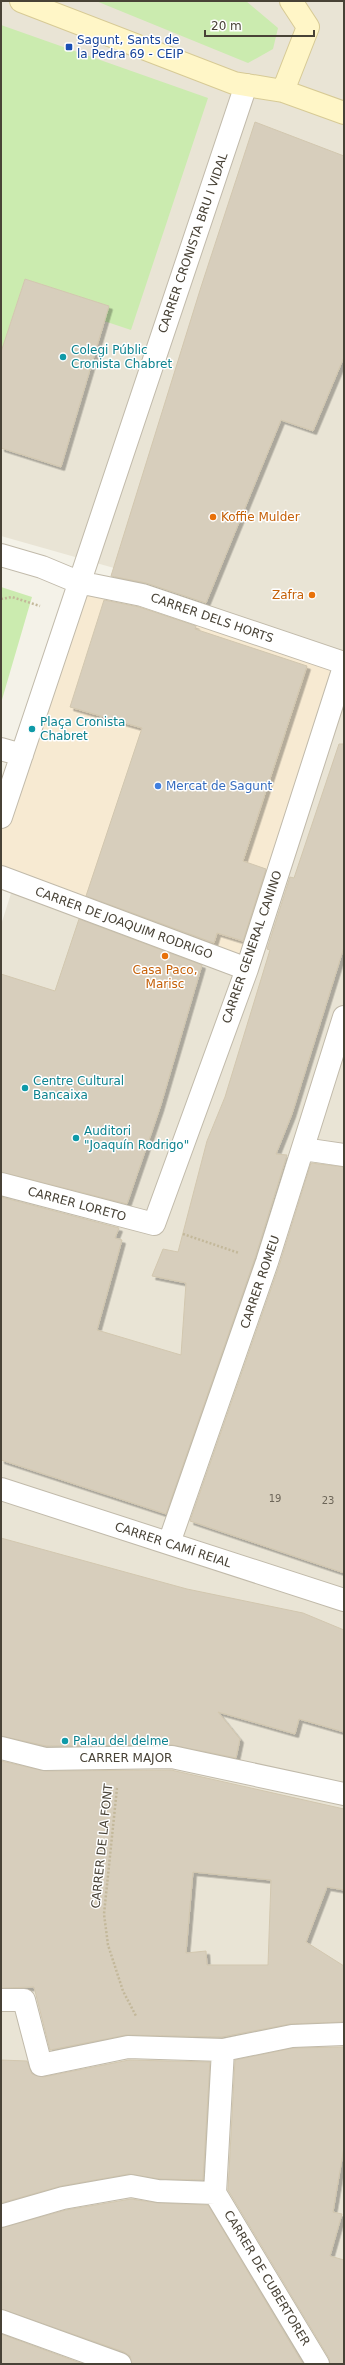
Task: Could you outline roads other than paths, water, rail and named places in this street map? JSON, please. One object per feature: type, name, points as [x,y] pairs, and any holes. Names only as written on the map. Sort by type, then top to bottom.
[{"type":"street","points":[[21,1],[234,83],[283,90],[344,113]]},
{"type":"street","points":[[283,90],[308,27],[291,1]]},
{"type":"street","name":"CARRER CRONISTA BRU I VIDAL","points":[[78,582],[246,85]]},
{"type":"street","points":[[1,555],[42,567],[78,582],[68,614],[11,752],[1,817]]},
{"type":"street","name":"CARRER DELS HORTS","points":[[78,582],[142,594],[344,663]]},
{"type":"street","name":"CARRER GENERAL CANINO","points":[[154,1224],[246,969],[344,667]]},
{"type":"street","name":"CARRER DE JOAQUIM RODRIGO","points":[[1,877],[246,969]]},
{"type":"street","name":"CARRER ROMEU","points":[[169,1543],[268,1262],[344,1018]]},
{"type":"street","points":[[303,1149],[344,1154]]},
{"type":"street","name":"CARRER LORETO","points":[[1,1184],[154,1224]]},
{"type":"street","name":"CARRER CAMÍ REIAL","points":[[1,1489],[344,1600]]},
{"type":"street","name":"CARRER MAJOR","points":[[1,1748],[45,1759],[172,1757],[344,1794]]},
{"type":"street","points":[[1,2000],[24,2000],[41,2065],[128,2047],[223,2050],[292,2036],[344,2034]]},
{"type":"street","points":[[1,2216],[62,2198],[131,2186],[158,2192],[215,2193],[223,2050]]},
{"type":"street","name":"CARRER DE CUBERTORER","points":[[215,2193],[318,2364]]},
{"type":"street","points":[[1,2321],[120,2364]]},
{"type":"place","name":"Sagunt, Sants de la Pedra 69 - CEIP","points":[[69,47]]},
{"type":"place","name":"Colegi Públic Cronista Chabret","points":[[63,357]]},
{"type":"place","name":"Koffie Mulder","points":[[213,517]]},
{"type":"place","name":"Zafra","points":[[312,595]]},
{"type":"place","name":"Plaça Cronista Chabret","points":[[32,729]]},
{"type":"place","name":"Mercat de Sagunt","points":[[158,786]]},
{"type":"place","name":"Casa Paco, Marisc","points":[[165,956]]},
{"type":"place","name":"Centre Cultural Bancaixa","points":[[25,1088]]},
{"type":"place","name":"Auditori \"Joaquín Rodrigo\"","points":[[76,1138]]},
{"type":"place","name":"Palau del delme","points":[[65,1741]]}]
